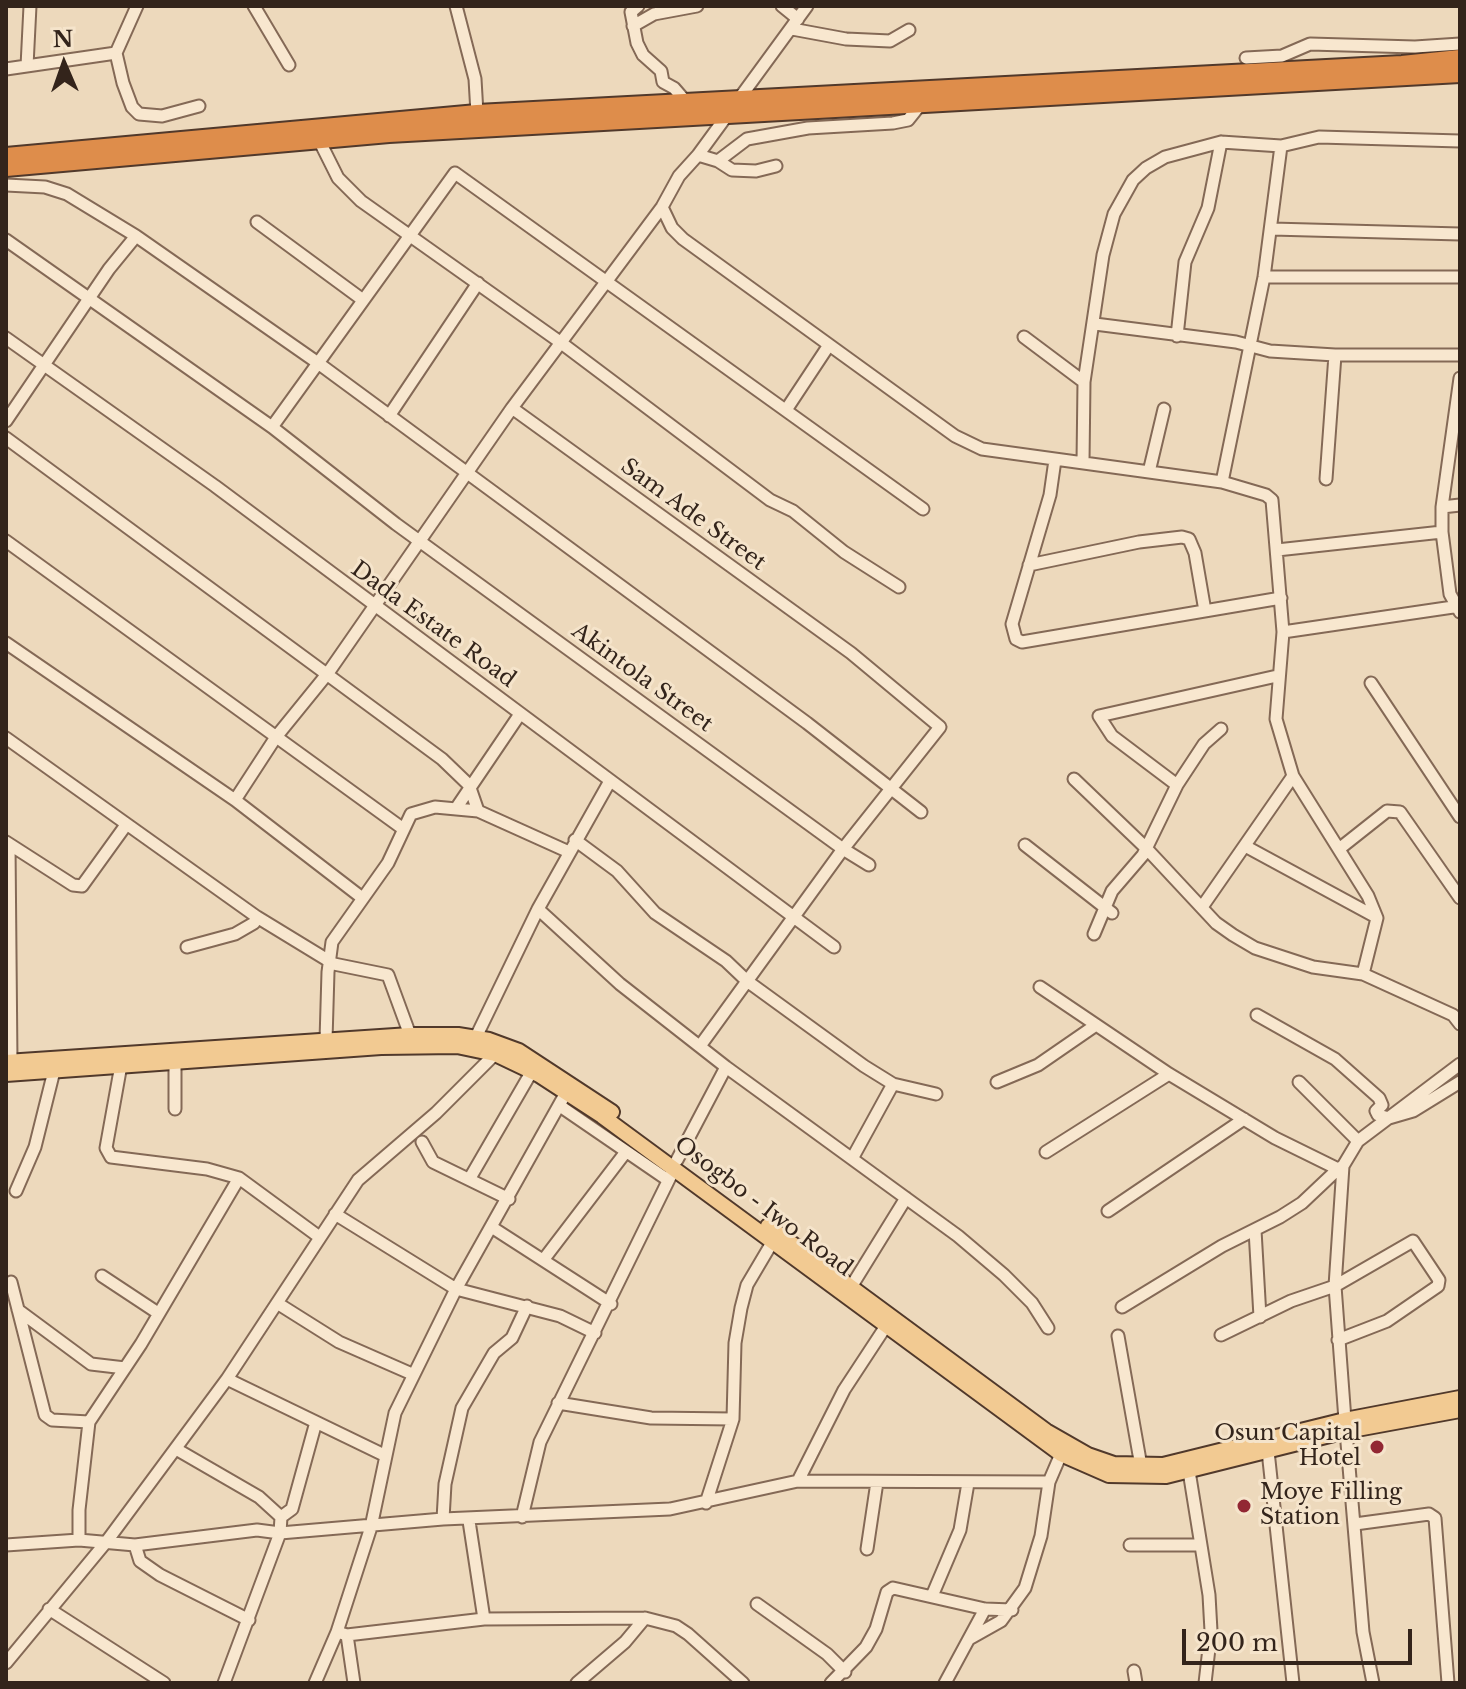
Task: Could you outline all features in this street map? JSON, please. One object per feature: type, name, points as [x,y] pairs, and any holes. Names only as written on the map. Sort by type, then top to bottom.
[{"type":"highway","points":[[6,156],[477,113],[1402,64],[1460,58]]},
{"type":"highway","points":[[6,168],[319,140],[1460,74]]},
{"type":"main road","name":"Osogbo - Iwo Road","points":[[7,1069],[410,1035],[476,1037],[519,1051],[545,1065],[673,1169],[851,1287],[1067,1444],[1099,1460],[1141,1466],[1188,1460],[1460,1398]]},
{"type":"main road","name":"Osogbo - Iwo Road","points":[[7,1069],[54,1071],[417,1046],[457,1046],[495,1054],[567,1091],[1061,1454],[1109,1475],[1147,1478],[1189,1471],[1268,1451],[1346,1426],[1460,1410]]},
{"type":"street","points":[[27,66],[30,6]]},
{"type":"street","points":[[137,6],[116,53],[132,107],[139,114],[162,116],[199,106]]},
{"type":"street","points":[[254,6],[289,65]]},
{"type":"street","points":[[456,6],[475,79],[477,113]]},
{"type":"street","points":[[638,6],[631,12],[643,55],[661,71],[663,82],[674,88],[687,103]]},
{"type":"street","points":[[633,26],[654,14],[697,6]]},
{"type":"street","points":[[782,6],[795,24],[846,39],[890,41],[909,30]]},
{"type":"street","points":[[235,800],[276,737],[328,673],[512,408],[662,207],[679,176],[698,155],[807,6]]},
{"type":"street","points":[[1246,58],[1282,56],[1310,44],[1415,47],[1460,44]]},
{"type":"street","points":[[6,69],[116,53]]},
{"type":"street","points":[[718,161],[747,139],[808,128],[893,123],[908,120],[920,105]]},
{"type":"street","points":[[1083,462],[1084,382],[1103,255],[1114,214],[1133,180],[1165,157],[1221,142],[1281,146],[1319,137],[1460,141]]},
{"type":"street","points":[[319,140],[338,178],[361,201],[560,342],[770,500],[793,511],[844,552],[899,587]]},
{"type":"street","points":[[1177,336],[1185,262],[1208,208],[1221,142]]},
{"type":"street","points":[[1222,482],[1264,277],[1281,146]]},
{"type":"street","points":[[698,155],[718,161],[732,170],[776,166]]},
{"type":"street","points":[[272,427],[455,173],[923,509]]},
{"type":"street","points":[[6,185],[45,187],[67,194],[136,236],[318,363],[892,787],[921,812]]},
{"type":"street","points":[[662,207],[672,228],[683,239],[955,436],[999,454],[1083,462],[1222,482],[1266,495],[1272,500],[1283,632],[1283,659],[1277,676],[1276,719],[1293,776],[1339,849],[1377,918],[1363,974]]},
{"type":"street","points":[[257,222],[363,300]]},
{"type":"street","points":[[1272,229],[1460,234]]},
{"type":"street","points":[[6,421],[46,367],[109,269],[136,236]]},
{"type":"street","name":"Akintola Street","points":[[6,240],[272,427],[419,539],[869,865]]},
{"type":"street","points":[[1264,277],[1460,277]]},
{"type":"street","points":[[389,416],[478,283]]},
{"type":"street","points":[[1095,324],[1335,355],[1460,355]]},
{"type":"street","points":[[1024,337],[1084,382]]},
{"type":"street","name":"Dada Estate Road","points":[[6,338],[215,486],[834,947]]},
{"type":"street","points":[[786,410],[829,345]]},
{"type":"street","points":[[1326,479],[1335,355]]},
{"type":"street","points":[[1283,632],[1459,608],[1450,594],[1442,507],[1460,378]]},
{"type":"street","name":"Sam Ade Street","points":[[512,408],[851,653],[940,727],[892,787]]},
{"type":"street","points":[[1149,472],[1164,409]]},
{"type":"street","points":[[6,438],[442,759],[469,785],[478,811]]},
{"type":"street","points":[[1055,460],[1050,495],[1012,624],[1014,636],[1022,642],[1281,598]]},
{"type":"street","points":[[1442,507],[1460,505]]},
{"type":"street","points":[[1277,550],[1442,532]]},
{"type":"street","points":[[1029,565],[1139,542],[1182,537],[1189,539],[1195,553],[1205,611]]},
{"type":"street","points":[[6,541],[402,828]]},
{"type":"street","points":[[6,643],[235,800],[361,897]]},
{"type":"street","points":[[1177,785],[1112,736],[1099,716],[1277,676]]},
{"type":"street","points":[[1371,683],[1460,817]]},
{"type":"street","points":[[457,807],[469,785],[520,714]]},
{"type":"street","points":[[1094,934],[1108,910],[1112,891],[1146,848],[1177,785],[1204,744],[1221,729]]},
{"type":"street","points":[[6,738],[257,917],[329,961],[388,975],[410,1035]]},
{"type":"street","points":[[1202,907],[1293,776]]},
{"type":"street","points":[[1074,779],[1146,848],[1216,923],[1255,948],[1313,967],[1363,974],[1453,1015],[1460,1024]]},
{"type":"street","points":[[476,1037],[538,909],[610,781]]},
{"type":"street","points":[[700,1046],[843,849],[892,787]]},
{"type":"street","points":[[326,1040],[332,942],[388,863],[411,814],[420,810],[457,807],[478,811],[569,852]]},
{"type":"street","points":[[1339,849],[1387,811],[1400,812],[1460,898]]},
{"type":"street","points":[[8,843],[73,885],[82,886],[126,825]]},
{"type":"street","points":[[575,840],[617,871],[655,913],[726,961],[747,981],[893,1084],[936,1094]]},
{"type":"street","points":[[7,1069],[8,843]]},
{"type":"street","points":[[1025,845],[1108,910]]},
{"type":"street","points":[[1245,846],[1377,918]]},
{"type":"street","points":[[538,909],[620,984],[726,1067],[853,1157],[1004,1275],[1032,1303],[1048,1328]]},
{"type":"street","points":[[187,947],[235,934],[254,923],[257,917]]},
{"type":"street","points":[[1040,987],[1169,1074],[1244,1119],[1340,1167]]},
{"type":"street","points":[[1257,1015],[1335,1059],[1379,1098],[1382,1105],[1377,1113],[1389,1118],[1413,1111],[1460,1082]]},
{"type":"street","points":[[997,1082],[1038,1065],[1096,1025]]},
{"type":"street","points":[[6,1663],[107,1541],[176,1449],[227,1379],[318,1236],[366,1172],[436,1113],[495,1054]]},
{"type":"street","points":[[175,1061],[175,1109]]},
{"type":"street","points":[[121,1065],[106,1148],[111,1157],[207,1169],[239,1178],[318,1236]]},
{"type":"street","points":[[1122,1307],[1222,1246],[1302,1203],[1340,1167],[1358,1141],[1460,1065]]},
{"type":"street","points":[[522,1517],[540,1442],[726,1067]]},
{"type":"street","points":[[16,1191],[35,1147],[54,1071]]},
{"type":"street","points":[[470,1178],[532,1071]]},
{"type":"street","points":[[1046,1152],[1169,1074]]},
{"type":"street","points":[[1299,1082],[1358,1141]]},
{"type":"street","points":[[853,1157],[893,1084]]},
{"type":"street","points":[[315,1683],[342,1634],[371,1527],[395,1413],[456,1289],[493,1228],[567,1091]]},
{"type":"street","points":[[560,1106],[625,1153],[673,1169]]},
{"type":"street","points":[[1108,1211],[1244,1119]]},
{"type":"street","points":[[422,1142],[433,1162],[509,1199]]},
{"type":"street","points":[[544,1259],[625,1153]]},
{"type":"street","points":[[1340,1167],[1335,1286],[1338,1340],[1363,1632],[1373,1683]]},
{"type":"street","points":[[79,1540],[79,1510],[89,1422],[239,1178]]},
{"type":"street","points":[[851,1287],[906,1198]]},
{"type":"street","points":[[335,1214],[456,1289],[560,1316],[595,1333]]},
{"type":"street","points":[[493,1228],[611,1304]]},
{"type":"street","points":[[1255,1230],[1260,1317]]},
{"type":"street","points":[[1221,1335],[1335,1286],[1411,1240],[1439,1280],[1433,1291],[1408,1309],[1338,1340]]},
{"type":"street","points":[[706,1503],[733,1419],[735,1343],[741,1308],[747,1285],[773,1241]]},
{"type":"street","points":[[102,1276],[158,1313]]},
{"type":"street","points":[[11,1282],[45,1415],[52,1420],[89,1422]]},
{"type":"street","points":[[277,1303],[339,1342],[412,1374]]},
{"type":"street","points":[[443,1519],[445,1484],[462,1408],[494,1353],[512,1338],[527,1306]]},
{"type":"street","points":[[18,1310],[91,1364],[125,1368]]},
{"type":"street","points":[[798,1481],[844,1390],[886,1326]]},
{"type":"street","points":[[1118,1336],[1141,1466]]},
{"type":"street","points":[[227,1379],[384,1455]]},
{"type":"street","points":[[558,1403],[651,1418],[733,1419]]},
{"type":"street","points":[[281,1517],[292,1509],[316,1422]]},
{"type":"street","points":[[176,1449],[259,1497],[281,1517]]},
{"type":"street","points":[[1268,1451],[1293,1683]]},
{"type":"street","points":[[969,1639],[1001,1621],[1012,1610],[1025,1588],[1041,1536],[1049,1482],[1061,1454]]},
{"type":"street","points":[[1189,1471],[1211,1631],[1205,1683]]},
{"type":"street","points":[[6,1545],[79,1540],[135,1545],[244,1531],[280,1533],[443,1519],[469,1521],[670,1509],[798,1481],[1049,1482]]},
{"type":"street","points":[[867,1549],[877,1482]]},
{"type":"street","points":[[932,1596],[960,1530],[968,1483]]},
{"type":"street","points":[[1355,1524],[1429,1514],[1435,1518],[1448,1683]]},
{"type":"street","points":[[224,1683],[280,1533],[281,1517]]},
{"type":"street","points":[[469,1521],[484,1619]]},
{"type":"street","points":[[135,1545],[140,1561],[160,1575],[249,1620]]},
{"type":"street","points":[[1130,1545],[1201,1545]]},
{"type":"street","points":[[831,1683],[845,1672],[876,1629],[887,1592],[898,1587],[985,1609],[1012,1610]]},
{"type":"street","points":[[757,1604],[827,1654],[845,1672]]},
{"type":"street","points":[[49,1609],[164,1683]]},
{"type":"street","points":[[945,1683],[985,1609]]},
{"type":"street","points":[[342,1634],[484,1619],[645,1618],[676,1626],[688,1634],[738,1681]]},
{"type":"street","points":[[577,1683],[625,1642],[645,1618]]},
{"type":"street","points":[[342,1634],[354,1683]]},
{"type":"place","name":"Osun Capital Hotel","points":[[1377,1447]]},
{"type":"place","name":"Moye Filling Station","points":[[1244,1506]]}]
